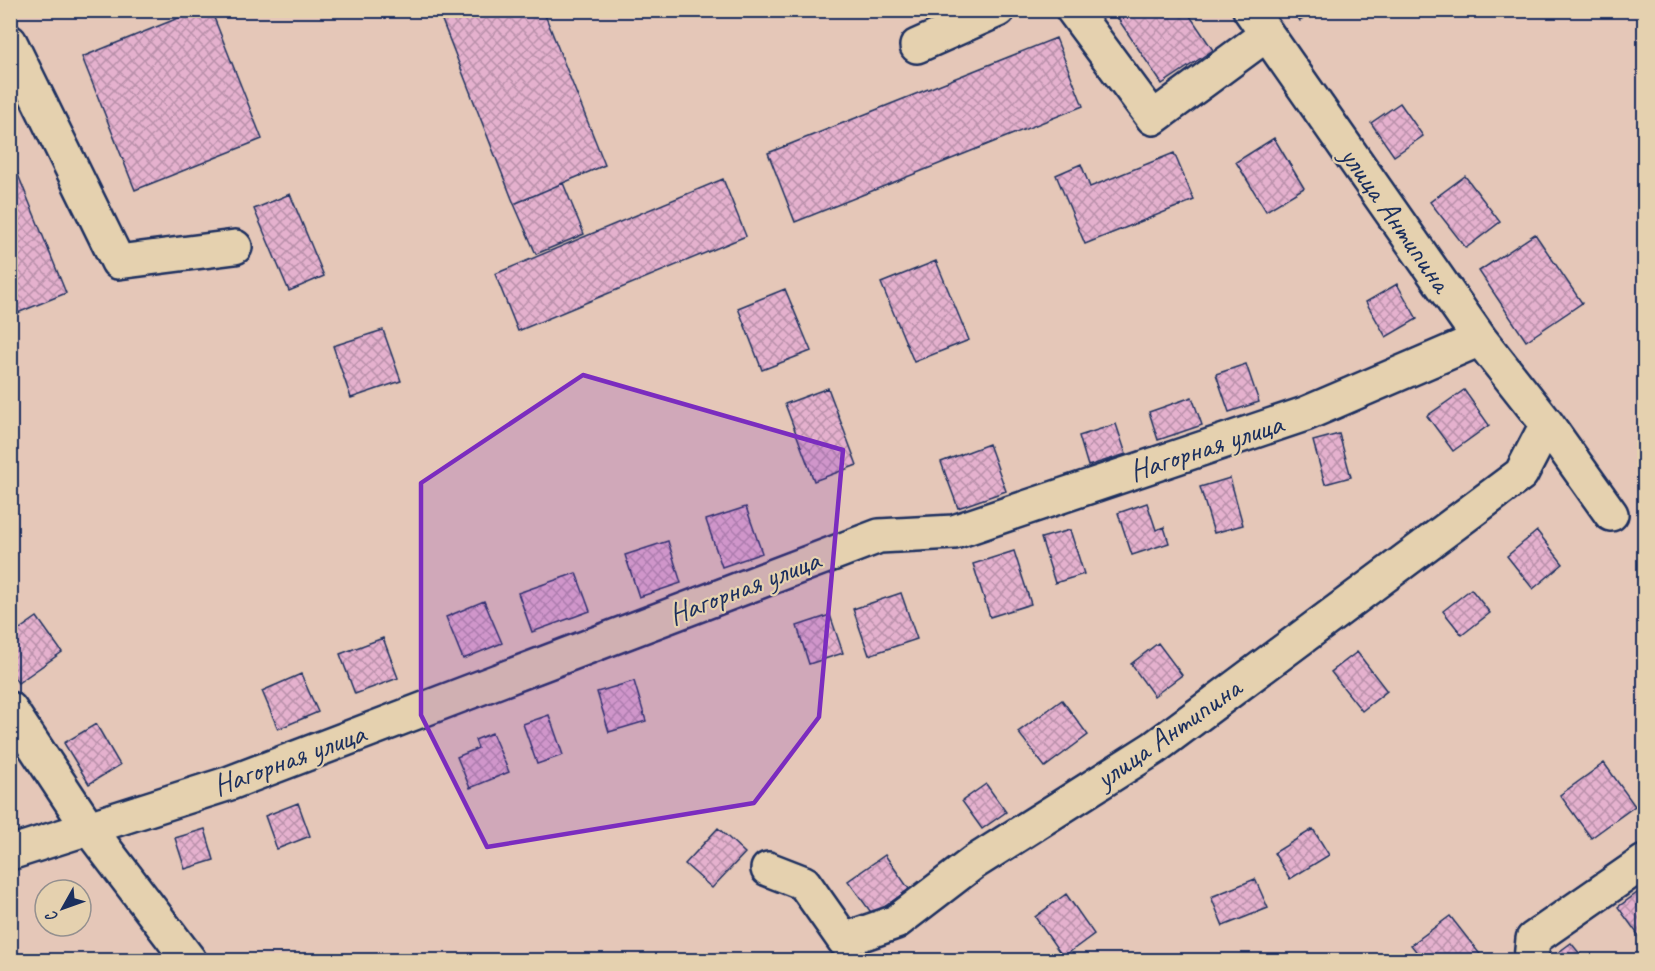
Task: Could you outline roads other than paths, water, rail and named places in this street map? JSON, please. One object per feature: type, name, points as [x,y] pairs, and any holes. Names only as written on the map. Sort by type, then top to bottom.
[{"type":"street","points":[[917,46],[998,10]]},
{"type":"street","points":[[1073,10],[1153,118],[1258,22]]},
{"type":"street","name":"улица Антипина","points":[[1258,22],[1480,339],[1546,424],[1611,514]]},
{"type":"street","points":[[10,42],[118,262],[234,247]]},
{"type":"street","name":"Нагорная улица","points":[[10,853],[230,783],[879,536],[954,532],[1305,414],[1480,339]]},
{"type":"street","name":"улица Антипина","points":[[768,868],[804,883],[844,940],[896,922],[973,863],[1154,748],[1521,474],[1546,424]]},
{"type":"street","points":[[10,709],[88,827],[189,960]]},
{"type":"street","points":[[1531,960],[1533,939],[1644,862]]}]
